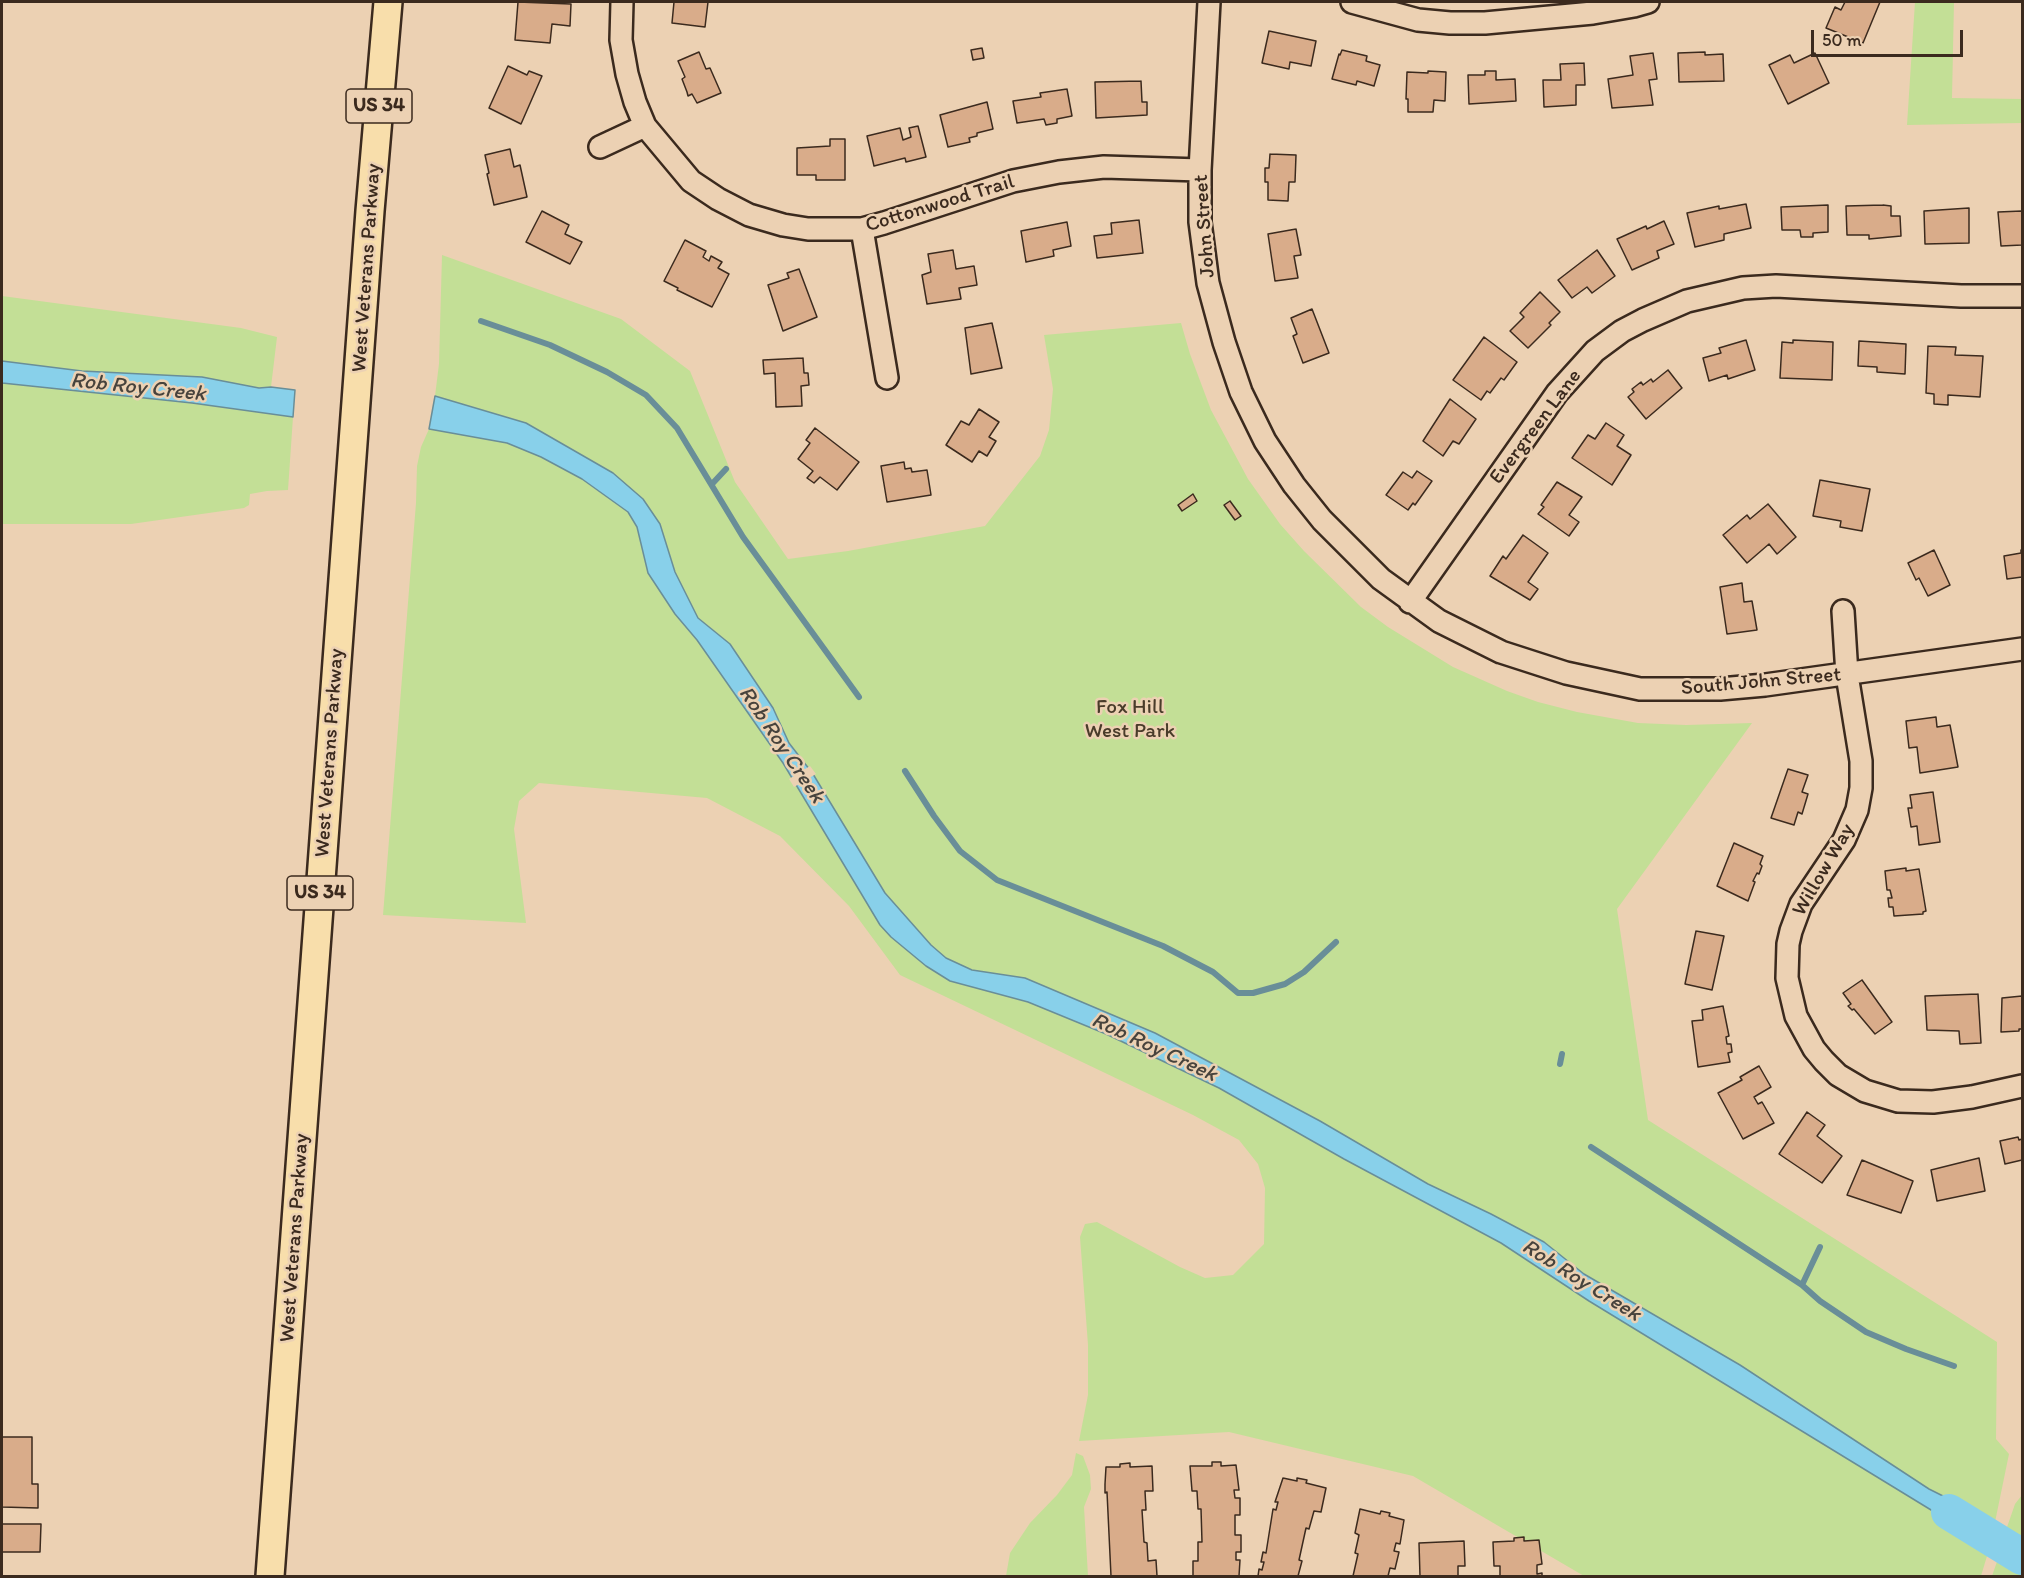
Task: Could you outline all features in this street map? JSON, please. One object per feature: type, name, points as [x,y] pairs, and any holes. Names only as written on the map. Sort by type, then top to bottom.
[{"type":"main road","name":"West Veterans Parkway","points":[[270,1576],[369,222],[388,2]]},
{"type":"street","name":"Cottonwood Trail","points":[[622,2],[621,40],[627,74],[645,126],[691,181],[748,215],[808,229],[861,229],[1013,181],[1059,172],[1104,167],[1200,170]]},
{"type":"street","name":"John Street","points":[[1209,2],[1200,170],[1200,222],[1208,284],[1224,342],[1241,392],[1265,441]]},
{"type":"street","points":[[1352,2],[1418,20],[1450,23],[1485,23],[1593,13],[1648,2]]},
{"type":"street","points":[[600,147],[645,126]]},
{"type":"street","points":[[861,229],[887,378]]},
{"type":"street","name":"Evergreen Lane","points":[[1410,602],[1557,393],[1595,351],[1622,331],[1642,320],[1687,301],[1743,288],[1776,286],[1961,296],[2022,296]]},
{"type":"street","name":"South John Street","points":[[1265,441],[1322,520],[1381,579],[1410,602],[1447,625],[1501,652],[1532,664],[1640,689],[1720,689],[1847,675],[2022,649]]},
{"type":"street","points":[[1843,611],[1847,675]]},
{"type":"street","name":"Willow Way","points":[[1847,675],[1861,761],[1861,788],[1857,810],[1844,840],[1801,904],[1791,931],[1788,944],[1787,978],[1796,1016],[1814,1049],[1824,1061],[1838,1075],[1865,1091],[1898,1101],[1933,1102],[1972,1097],[2022,1086]]},
{"type":"green space","points":[[1915,2],[1954,2],[1952,98],[2022,99],[2022,123],[1907,125]]},
{"type":"green space","name":"Fox Hill West Park","points":[[442,255],[621,319],[690,371],[735,482],[788,559],[848,551],[985,526],[1040,456],[1049,430],[1053,389],[1044,335],[1181,323],[1211,410],[1248,479],[1280,524],[1304,551],[1361,607],[1388,627],[1453,667],[1538,702],[1638,723],[1686,725],[1752,723],[1617,909],[1648,1120],[1997,1342],[1996,1439],[2009,1454],[1995,1522],[1929,1489],[1740,1365],[1584,1274],[1544,1242],[1025,978],[972,970],[946,958],[931,945],[885,893],[813,774],[789,743],[773,708],[730,644],[698,618],[675,572],[660,524],[582,455],[526,423],[435,396],[439,364]]},
{"type":"green space","points":[[2,296],[241,328],[277,337],[271,387],[259,388],[202,377],[82,371],[2,361]]},
{"type":"green space","points":[[2,383],[192,403],[293,417],[288,490],[250,494],[249,505],[244,508],[131,524],[2,524]]},
{"type":"green space","points":[[429,429],[507,443],[541,457],[582,479],[628,512],[637,527],[648,573],[783,763],[861,894],[891,937],[950,981],[1028,1002],[1106,1034],[1219,1088],[1344,1159],[1501,1243],[1589,1301],[1990,1546],[1981,1576],[1584,1576],[1413,1476],[1229,1432],[1079,1441],[1088,1395],[1088,1345],[1080,1237],[1085,1224],[1097,1222],[1205,1278],[1233,1275],[1264,1244],[1265,1188],[1258,1164],[1239,1140],[1193,1115],[900,975],[849,906],[780,836],[707,798],[539,783],[519,801],[514,829],[526,923],[383,915],[417,466],[421,447]]},
{"type":"green space","points":[[1076,1453],[1083,1456],[1090,1475],[1091,1489],[1084,1507],[1088,1576],[1006,1576],[1010,1553],[1030,1523],[1057,1495],[1072,1475]]},
{"type":"green space","points":[[2022,1495],[2022,1545],[2005,1533],[2015,1504]]},
{"type":"green space","points":[[2000,1553],[2022,1567],[2022,1576],[1992,1576]]},
{"type":"water","points":[[2,361],[82,371],[202,377],[259,388],[295,390],[293,417],[192,403],[2,383]]},
{"type":"water","points":[[435,396],[526,423],[613,473],[643,499],[660,524],[675,572],[698,618],[730,644],[773,708],[789,743],[813,774],[885,893],[931,945],[946,958],[972,970],[1025,978],[1155,1033],[1320,1121],[1428,1184],[1544,1242],[1584,1274],[1740,1365],[1929,1489],[1995,1522],[1990,1546],[1589,1301],[1501,1243],[1344,1159],[1219,1088],[1106,1034],[1028,1002],[950,981],[926,966],[880,925],[783,763],[648,573],[637,527],[628,512],[582,479],[541,457],[507,443],[429,429]]},
{"type":"water","points":[[2005,1533],[2022,1545],[2022,1567],[2000,1553]]},
{"type":"pier","points":[[810,766],[816,774],[794,787],[789,779]]},
{"type":"building","points":[[518,2],[571,4],[570,26],[552,24],[550,43],[515,40]]},
{"type":"building","points":[[674,2],[708,2],[705,27],[672,23]]},
{"type":"building","points":[[1845,2],[1880,2],[1863,43],[1826,28],[1835,7],[1841,10]]},
{"type":"building","points":[[1269,31],[1316,41],[1311,66],[1290,62],[1289,69],[1262,63]]},
{"type":"building","points":[[982,48],[984,58],[973,60],[971,50]]},
{"type":"building","points":[[1342,50],[1367,56],[1366,61],[1380,65],[1374,86],[1357,81],[1356,85],[1332,79]]},
{"type":"building","points":[[699,52],[706,69],[710,68],[721,93],[697,103],[692,94],[688,96],[682,79],[685,77],[678,61]]},
{"type":"building","points":[[1705,52],[1705,55],[1723,54],[1724,81],[1679,82],[1678,53]]},
{"type":"building","points":[[1653,53],[1657,79],[1649,80],[1653,105],[1612,108],[1608,79],[1633,75],[1630,56]]},
{"type":"building","points":[[1815,53],[1829,83],[1788,104],[1769,65],[1790,55],[1794,63]]},
{"type":"building","points":[[1584,63],[1585,85],[1576,85],[1576,105],[1544,107],[1543,80],[1561,80],[1560,64]]},
{"type":"building","points":[[508,66],[527,75],[529,71],[542,76],[521,124],[489,108]]},
{"type":"building","points":[[1428,71],[1446,72],[1445,101],[1434,100],[1433,112],[1408,112],[1407,72],[1428,73]]},
{"type":"building","points":[[1485,71],[1496,71],[1496,80],[1515,79],[1516,101],[1469,104],[1468,75],[1485,75]]},
{"type":"building","points":[[1141,81],[1142,102],[1147,102],[1147,115],[1096,118],[1095,82]]},
{"type":"building","points":[[1067,89],[1072,116],[1057,119],[1057,123],[1046,125],[1044,119],[1017,123],[1013,101],[1041,97],[1040,93]]},
{"type":"building","points":[[987,102],[993,129],[977,133],[977,136],[969,138],[970,142],[948,147],[940,115]]},
{"type":"building","points":[[918,126],[926,157],[906,162],[905,158],[874,166],[867,136],[900,128],[903,140],[911,137],[909,128]]},
{"type":"building","points":[[830,139],[845,139],[845,180],[816,180],[816,175],[797,175],[797,148],[830,146]]},
{"type":"building","points":[[510,149],[514,167],[520,165],[527,197],[494,205],[485,155]]},
{"type":"building","points":[[1270,154],[1296,155],[1295,182],[1289,182],[1288,201],[1268,200],[1265,168],[1269,168]]},
{"type":"building","points":[[1746,204],[1751,228],[1724,234],[1724,240],[1695,247],[1687,213],[1719,206],[1719,209]]},
{"type":"building","points":[[1828,205],[1828,232],[1813,233],[1813,237],[1801,237],[1800,230],[1782,230],[1781,207]]},
{"type":"building","points":[[1846,206],[1891,206],[1891,216],[1900,216],[1901,236],[1869,239],[1869,235],[1847,235]]},
{"type":"building","points":[[1969,208],[1969,243],[1925,244],[1924,211]]},
{"type":"building","points":[[542,211],[569,225],[565,234],[582,242],[570,264],[526,242]]},
{"type":"building","points":[[2022,211],[2022,245],[2001,246],[1998,212]]},
{"type":"building","points":[[1139,220],[1143,253],[1097,258],[1094,236],[1112,234],[1111,223]]},
{"type":"building","points":[[1664,221],[1674,244],[1657,251],[1659,258],[1632,270],[1617,239]]},
{"type":"building","points":[[1067,222],[1071,246],[1053,250],[1054,256],[1026,262],[1021,231]]},
{"type":"building","points":[[1296,229],[1301,255],[1294,256],[1298,278],[1275,281],[1268,234]]},
{"type":"building","points":[[685,240],[706,251],[703,257],[709,261],[711,256],[722,262],[718,268],[729,274],[712,307],[664,281]]},
{"type":"building","points":[[953,250],[956,269],[974,266],[977,285],[959,288],[961,299],[927,304],[922,275],[931,272],[928,254]]},
{"type":"building","points":[[1597,250],[1615,276],[1592,293],[1587,287],[1572,298],[1558,280]]},
{"type":"building","points":[[799,269],[817,317],[783,331],[768,285],[789,278],[787,273]]},
{"type":"building","points":[[1540,292],[1560,312],[1549,323],[1551,325],[1528,348],[1510,331],[1524,317],[1520,313]]},
{"type":"building","points":[[1312,309],[1329,353],[1303,363],[1293,336],[1297,334],[1291,318]]},
{"type":"building","points":[[992,323],[1002,368],[971,374],[965,328]]},
{"type":"building","points":[[1484,337],[1517,362],[1504,380],[1501,378],[1490,393],[1487,391],[1481,400],[1453,380]]},
{"type":"building","points":[[1746,340],[1755,370],[1728,379],[1727,375],[1709,381],[1703,358],[1721,353],[1719,348]]},
{"type":"building","points":[[1793,340],[1833,342],[1832,380],[1780,378],[1782,342],[1793,343]]},
{"type":"building","points":[[1859,341],[1906,344],[1905,374],[1877,372],[1877,367],[1858,366]]},
{"type":"building","points":[[1928,346],[1956,347],[1955,355],[1983,356],[1980,397],[1948,395],[1948,405],[1934,404],[1934,394],[1926,393]]},
{"type":"building","points":[[803,358],[804,373],[808,373],[809,385],[801,386],[802,406],[776,407],[775,373],[764,374],[763,360]]},
{"type":"building","points":[[1668,370],[1682,388],[1646,419],[1628,397],[1634,392],[1632,389],[1641,382],[1643,385],[1651,379],[1653,382]]},
{"type":"building","points":[[1450,399],[1476,419],[1459,444],[1453,441],[1443,456],[1423,441]]},
{"type":"building","points":[[979,409],[999,422],[989,437],[996,441],[987,456],[979,451],[972,462],[946,445],[961,421],[969,425]]},
{"type":"building","points":[[1606,423],[1624,435],[1617,446],[1631,455],[1612,485],[1572,458],[1588,435],[1595,439]]},
{"type":"building","points":[[815,428],[859,462],[837,490],[820,477],[814,483],[807,478],[813,471],[798,459],[810,443],[806,440]]},
{"type":"building","points":[[904,462],[905,469],[911,468],[912,472],[927,470],[931,495],[887,502],[881,466]]},
{"type":"building","points":[[1417,471],[1432,481],[1415,505],[1413,503],[1408,510],[1386,495],[1403,472],[1412,478]]},
{"type":"building","points":[[1820,480],[1870,489],[1862,531],[1840,527],[1841,521],[1813,516]]},
{"type":"building","points":[[1557,482],[1582,497],[1569,515],[1579,522],[1569,536],[1538,514],[1544,507],[1541,505]]},
{"type":"building","points":[[1193,494],[1197,501],[1182,511],[1178,505]]},
{"type":"building","points":[[1230,501],[1241,516],[1235,520],[1224,505]]},
{"type":"building","points":[[1768,504],[1796,537],[1777,554],[1769,544],[1747,563],[1723,535],[1747,515],[1750,519]]},
{"type":"building","points":[[1523,535],[1548,553],[1528,582],[1538,589],[1530,600],[1490,576],[1503,556],[1506,559]]},
{"type":"building","points":[[1934,550],[1950,585],[1928,596],[1919,578],[1916,580],[1908,563]]},
{"type":"building","points":[[2021,550],[2022,577],[2007,579],[2004,556],[2021,553]]},
{"type":"building","points":[[1742,583],[1744,602],[1752,601],[1757,630],[1727,634],[1720,587]]},
{"type":"building","points":[[1936,717],[1937,727],[1950,725],[1958,767],[1920,773],[1917,747],[1909,748],[1906,721]]},
{"type":"building","points":[[1788,769],[1808,775],[1802,792],[1808,794],[1802,814],[1798,812],[1794,825],[1771,818]]},
{"type":"building","points":[[1933,792],[1940,842],[1919,845],[1917,826],[1911,827],[1908,808],[1912,808],[1910,795]]},
{"type":"building","points":[[1734,843],[1763,856],[1760,864],[1762,866],[1753,881],[1755,882],[1748,901],[1717,886]]},
{"type":"building","points":[[1906,868],[1906,871],[1919,869],[1926,911],[1923,914],[1894,916],[1893,907],[1889,907],[1888,898],[1892,898],[1890,890],[1887,890],[1885,871]]},
{"type":"building","points":[[1696,931],[1724,936],[1712,990],[1685,984]]},
{"type":"building","points":[[1862,980],[1892,1022],[1875,1034],[1854,1009],[1848,1006],[1851,1004],[1843,993]]},
{"type":"building","points":[[1978,994],[1981,1043],[1960,1044],[1959,1031],[1927,1030],[1925,996]]},
{"type":"building","points":[[2022,996],[2022,1029],[2001,1032],[2002,998]]},
{"type":"building","points":[[1723,1006],[1729,1036],[1726,1037],[1727,1044],[1731,1044],[1732,1052],[1728,1053],[1730,1062],[1698,1067],[1692,1021],[1703,1020],[1702,1010]]},
{"type":"building","points":[[1759,1066],[1771,1087],[1754,1097],[1758,1104],[1762,1102],[1774,1123],[1743,1139],[1718,1093],[1742,1080],[1740,1077]]},
{"type":"building","points":[[1807,1112],[1825,1125],[1817,1136],[1842,1156],[1822,1183],[1779,1154]]},
{"type":"building","points":[[2018,1137],[2019,1140],[2022,1139],[2022,1160],[2005,1164],[2000,1141]]},
{"type":"building","points":[[1979,1158],[1985,1191],[1937,1201],[1931,1170]]},
{"type":"building","points":[[1862,1160],[1913,1181],[1901,1213],[1847,1195]]},
{"type":"building","points":[[2,1437],[32,1437],[32,1484],[38,1484],[38,1508],[2,1507]]},
{"type":"building","points":[[1212,1462],[1221,1462],[1221,1466],[1236,1465],[1239,1490],[1234,1490],[1235,1498],[1240,1498],[1240,1515],[1235,1515],[1235,1535],[1241,1535],[1241,1552],[1236,1552],[1236,1560],[1240,1560],[1239,1576],[1193,1576],[1193,1561],[1198,1561],[1198,1542],[1202,1542],[1201,1509],[1198,1509],[1197,1491],[1192,1491],[1190,1466],[1212,1466]]},
{"type":"building","points":[[1130,1463],[1130,1467],[1152,1466],[1153,1491],[1145,1491],[1146,1510],[1142,1510],[1148,1561],[1156,1560],[1157,1576],[1111,1576],[1107,1492],[1105,1493],[1106,1467],[1120,1467],[1120,1464]]},
{"type":"building","points":[[1283,1478],[1297,1481],[1297,1478],[1307,1480],[1306,1483],[1326,1488],[1321,1512],[1314,1511],[1309,1529],[1306,1528],[1298,1576],[1258,1576],[1259,1569],[1262,1570],[1263,1552],[1266,1553],[1273,1509],[1276,1510],[1278,1502],[1275,1502]]},
{"type":"building","points":[[1360,1509],[1380,1514],[1381,1511],[1390,1513],[1389,1516],[1404,1520],[1400,1544],[1396,1543],[1394,1551],[1399,1552],[1395,1569],[1390,1568],[1388,1576],[1353,1576],[1358,1554],[1355,1553],[1359,1535],[1355,1533]]},
{"type":"building","points":[[2,1524],[41,1524],[40,1552],[2,1552]]},
{"type":"building","points":[[1524,1537],[1524,1541],[1539,1540],[1542,1564],[1537,1565],[1537,1574],[1542,1573],[1542,1576],[1500,1576],[1500,1566],[1494,1566],[1493,1542],[1514,1541],[1514,1538]]},
{"type":"building","points":[[1464,1541],[1465,1566],[1458,1566],[1458,1576],[1420,1576],[1419,1543]]},
{"type":"waterway","points":[[481,321],[550,345],[607,372],[646,395],[677,428],[743,537],[859,697]]},
{"type":"waterway","points":[[712,484],[726,469]]},
{"type":"waterway","points":[[905,771],[960,851],[997,880],[1163,946],[1213,972],[1238,993],[1253,993],[1285,984],[1304,972],[1336,942]]},
{"type":"waterway","points":[[1560,1064],[1562,1054]]},
{"type":"waterway","points":[[1591,1147],[1802,1285],[1820,1301],[1866,1332],[1954,1366]]},
{"type":"waterway","points":[[1802,1285],[1820,1247]]},
{"type":"waterway","name":"Rob Roy Creek","points":[[1949,1512],[2022,1557]]}]
